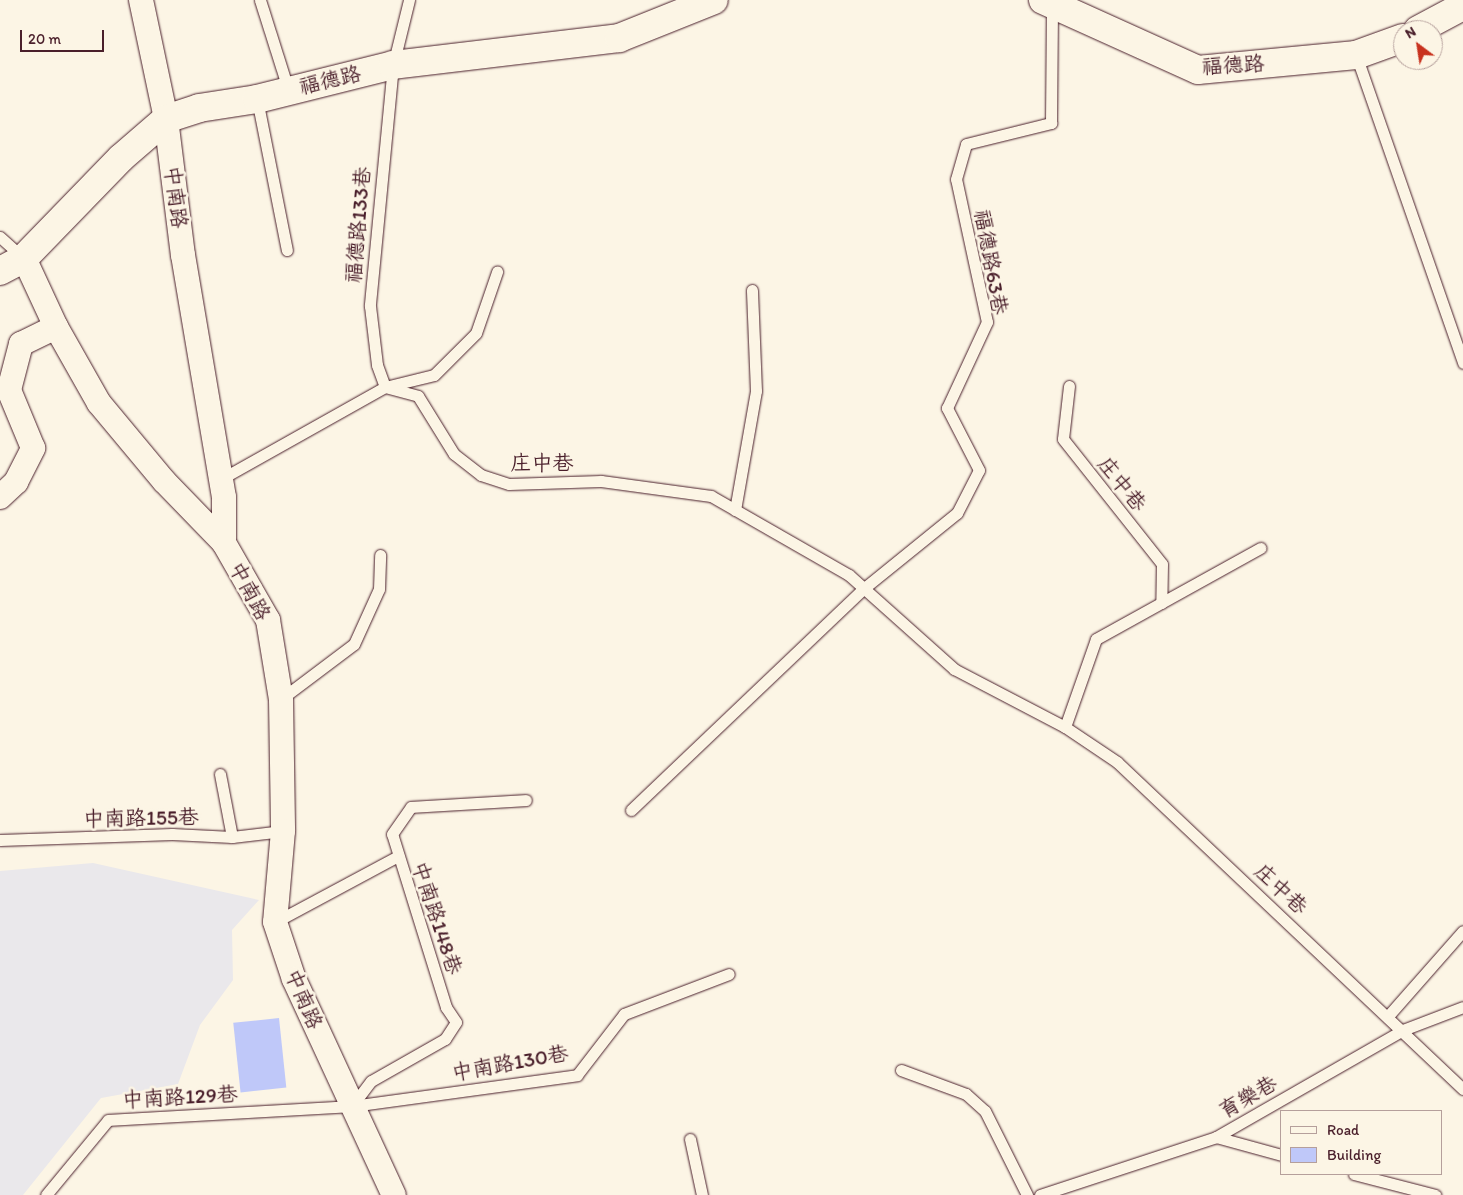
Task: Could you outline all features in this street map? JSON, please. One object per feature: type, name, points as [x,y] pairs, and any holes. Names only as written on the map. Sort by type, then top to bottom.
[{"type":"street","name":"中南路","points":[[141,0],[166,119],[184,255],[221,479],[224,543],[268,620],[281,699],[283,832],[275,922],[294,978],[394,1195]]},
{"type":"street","name":"福德路","points":[[0,270],[24,258],[121,158],[166,119],[199,108],[257,99],[393,65],[619,38],[714,0]]},
{"type":"street","name":"福德路","points":[[1048,2],[1198,70],[1356,55],[1393,42]]},
{"type":"street","points":[[1437,20],[1463,6]]},
{"type":"street","points":[[24,258],[56,328],[99,403],[164,481],[224,543]]},
{"type":"street","points":[[0,497],[16,482],[33,448],[9,390],[21,344],[56,328]]},
{"type":"lane","points":[[260,0],[288,90]]},
{"type":"lane","name":"福德路133巷","points":[[385,387],[378,365],[370,306],[393,65],[409,0]]},
{"type":"lane","name":"福德路63巷","points":[[863,589],[957,513],[979,470],[947,408],[987,322],[956,179],[966,144],[1051,124],[1048,2]]},
{"type":"lane","points":[[1356,55],[1463,364]]},
{"type":"lane","points":[[257,99],[287,250]]},
{"type":"lane","points":[[0,237],[24,258]]},
{"type":"lane","points":[[221,479],[385,387],[434,375],[476,333],[497,272]]},
{"type":"lane","points":[[735,510],[756,391],[752,290]]},
{"type":"lane","name":"庄中巷","points":[[1069,386],[1063,439],[1162,564],[1161,603]]},
{"type":"lane","name":"庄中巷","points":[[385,387],[418,396],[454,454],[481,475],[509,484],[601,481],[710,496],[849,575],[954,668],[1065,727],[1118,762],[1463,1088]]},
{"type":"lane","points":[[1065,727],[1096,639],[1260,548]]},
{"type":"lane","points":[[281,699],[354,644],[379,590],[380,555]]},
{"type":"lane","points":[[631,810],[863,589]]},
{"type":"lane","points":[[220,774],[232,837]]},
{"type":"lane","name":"中南路148巷","points":[[352,1106],[370,1081],[445,1039],[456,1022],[446,1007],[392,834],[411,807],[526,800]]},
{"type":"lane","name":"中南路155巷","points":[[0,840],[172,834],[232,837],[283,832]]},
{"type":"lane","points":[[275,922],[398,856]]},
{"type":"lane","points":[[1388,1016],[1463,931]]},
{"type":"lane","name":"中南路130巷","points":[[352,1106],[576,1075],[624,1014],[729,974]]},
{"type":"lane","name":"育樂巷","points":[[1040,1195],[1216,1138],[1403,1030],[1463,1007]]},
{"type":"lane","points":[[901,1070],[966,1094],[979,1106],[1027,1195]]},
{"type":"lane","name":"中南路129巷","points":[[46,1195],[108,1120],[352,1106]]},
{"type":"lane","points":[[1216,1138],[1280,1154]]},
{"type":"lane","points":[[690,1140],[702,1195]]},
{"type":"lane","points":[[1358,1175],[1435,1195]]},
{"type":"shaded area","points":[[93,863],[259,900],[232,930],[233,980],[200,1025],[178,1084],[101,1098],[23,1195],[0,1195],[0,871]]},
{"type":"building","points":[[279,1018],[286,1088],[241,1092],[233,1023]]}]
